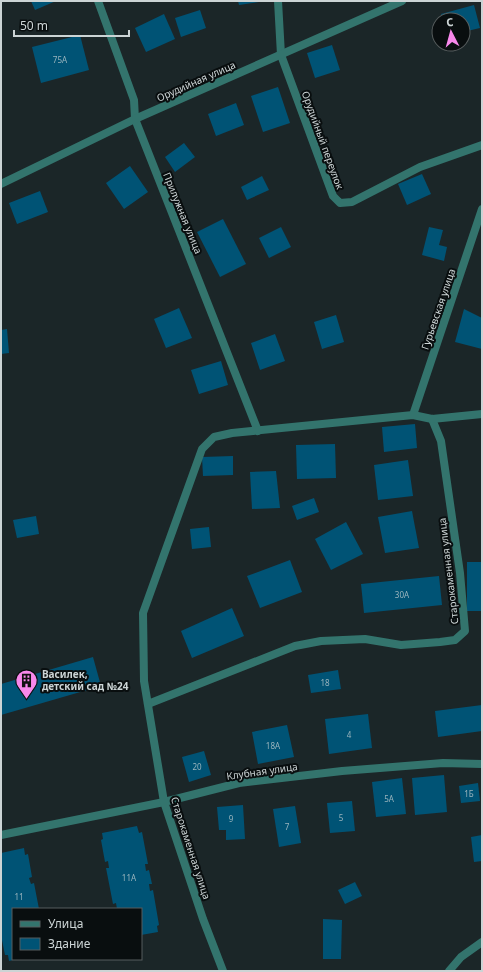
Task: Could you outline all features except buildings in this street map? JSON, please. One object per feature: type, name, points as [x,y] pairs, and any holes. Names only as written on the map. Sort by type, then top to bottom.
[{"type":"street","name":"Прилужная улица","points":[[98,1],[134,100],[136,119],[258,431]]},
{"type":"street","name":"Орудийный переулок","points":[[278,1],[281,54],[333,196],[340,203],[352,202],[420,167],[482,145]]},
{"type":"street","name":"Орудийная улица","points":[[1,184],[136,119],[402,1]]},
{"type":"street","name":"Гурьевская улица","points":[[413,415],[482,209]]},
{"type":"street","name":"Старокаменная улица","points":[[223,971],[203,919],[164,802],[144,681],[143,613],[202,449],[214,437],[232,434],[413,415],[432,419],[482,414]]},
{"type":"street","name":"Старокаменная улица","points":[[148,704],[295,646],[321,641],[365,639],[400,645],[440,642],[455,640],[465,631],[460,573],[441,442],[432,419]]},
{"type":"street","name":"Клубная улица","points":[[1,835],[164,802],[239,783],[342,771],[444,763],[482,764]]},
{"type":"street","points":[[449,971],[461,957],[482,942]]},
{"type":"place","name":"Василек, детский сад №24","points":[[26,700]]}]
